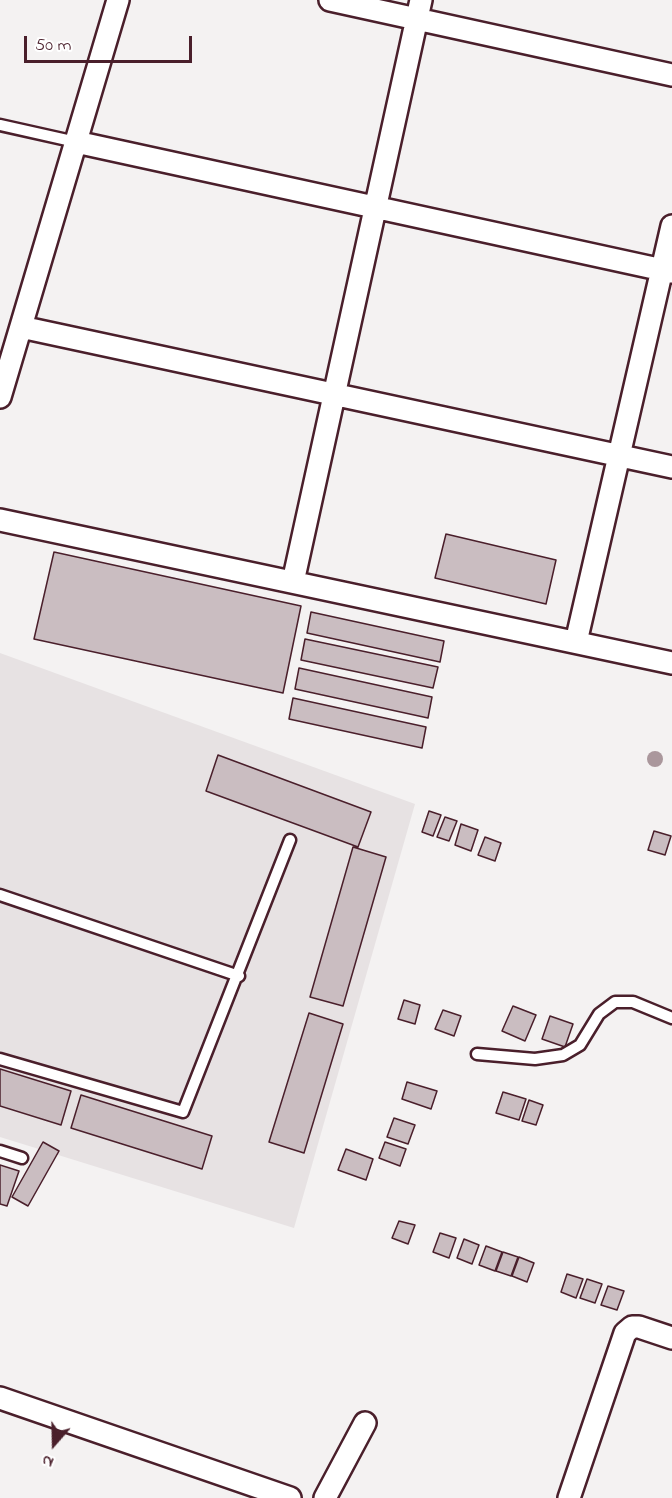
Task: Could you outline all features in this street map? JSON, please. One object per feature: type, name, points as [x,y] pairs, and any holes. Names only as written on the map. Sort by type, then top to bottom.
[{"type":"street","points":[[0,397],[118,0]]},
{"type":"street","points":[[330,0],[419,10],[672,75]]},
{"type":"street","points":[[293,582],[419,10]]},
{"type":"street","points":[[75,142],[667,271]]},
{"type":"street","points":[[576,642],[619,455],[667,271],[672,226]]},
{"type":"street","points":[[21,327],[672,467]]},
{"type":"street","points":[[0,519],[672,663]]},
{"type":"street","points":[[569,1498],[625,1333],[632,1327],[639,1327],[672,1338]]},
{"type":"street","points":[[0,1398],[290,1498]]},
{"type":"street","points":[[325,1498],[365,1423]]},
{"type":"lane","points":[[0,125],[75,142]]},
{"type":"lane","points":[[0,1059],[183,1112],[239,976],[290,840]]},
{"type":"lane","points":[[0,895],[239,976]]},
{"type":"lane","points":[[477,1054],[535,1059],[563,1055],[580,1045],[600,1014],[615,1002],[633,1002],[672,1018]]},
{"type":"lane","points":[[0,1150],[22,1158]]},
{"type":"shaded area","points":[[0,653],[415,804],[294,1228],[0,1137]]},
{"type":"building","points":[[446,534],[556,560],[546,604],[435,578]]},
{"type":"building","points":[[54,552],[301,606],[283,693],[34,639]]},
{"type":"building","points":[[311,612],[444,641],[440,662],[307,633]]},
{"type":"building","points":[[305,639],[438,667],[433,688],[301,660]]},
{"type":"building","points":[[299,668],[432,697],[428,718],[295,689]]},
{"type":"building","points":[[293,698],[426,727],[422,748],[289,719]]},
{"type":"building","points":[[218,755],[371,812],[358,847],[206,791]]},
{"type":"building","points":[[429,811],[441,815],[433,836],[422,832]]},
{"type":"building","points":[[445,817],[457,821],[449,841],[437,837]]},
{"type":"building","points":[[461,824],[478,830],[471,851],[455,845]]},
{"type":"building","points":[[654,831],[671,836],[665,855],[648,850]]},
{"type":"building","points":[[485,837],[501,843],[495,861],[478,855]]},
{"type":"building","points":[[353,847],[386,857],[343,1006],[310,997]]},
{"type":"building","points":[[404,1000],[420,1005],[415,1024],[398,1019]]},
{"type":"building","points":[[513,1006],[536,1015],[525,1041],[502,1031]]},
{"type":"building","points":[[443,1010],[461,1016],[454,1036],[435,1029]]},
{"type":"building","points":[[309,1013],[343,1024],[304,1153],[269,1142]]},
{"type":"building","points":[[550,1016],[573,1024],[565,1047],[542,1039]]},
{"type":"building","points":[[0,1069],[71,1091],[61,1125],[0,1106]]},
{"type":"building","points":[[407,1082],[437,1091],[431,1109],[402,1099]]},
{"type":"building","points":[[503,1092],[526,1099],[519,1120],[496,1113]]},
{"type":"building","points":[[81,1095],[212,1136],[202,1169],[71,1128]]},
{"type":"building","points":[[529,1100],[543,1105],[536,1125],[522,1121]]},
{"type":"building","points":[[394,1118],[415,1125],[408,1144],[387,1137]]},
{"type":"building","points":[[43,1142],[59,1151],[28,1206],[12,1197]]},
{"type":"building","points":[[385,1142],[406,1149],[400,1166],[379,1158]]},
{"type":"building","points":[[346,1149],[373,1159],[366,1180],[338,1170]]},
{"type":"building","points":[[0,1165],[19,1171],[7,1206],[0,1204]]},
{"type":"building","points":[[399,1221],[415,1225],[408,1244],[392,1238]]},
{"type":"building","points":[[440,1233],[456,1238],[449,1258],[433,1252]]},
{"type":"building","points":[[464,1239],[479,1245],[472,1264],[457,1258]]},
{"type":"building","points":[[486,1246],[502,1252],[495,1271],[479,1265]]},
{"type":"building","points":[[503,1252],[518,1257],[511,1276],[496,1271]]},
{"type":"building","points":[[519,1257],[534,1263],[527,1282],[512,1276]]},
{"type":"building","points":[[567,1274],[583,1279],[576,1298],[561,1292]]},
{"type":"building","points":[[587,1279],[602,1284],[595,1303],[580,1298]]},
{"type":"building","points":[[608,1286],[624,1291],[617,1310],[601,1305]]}]
